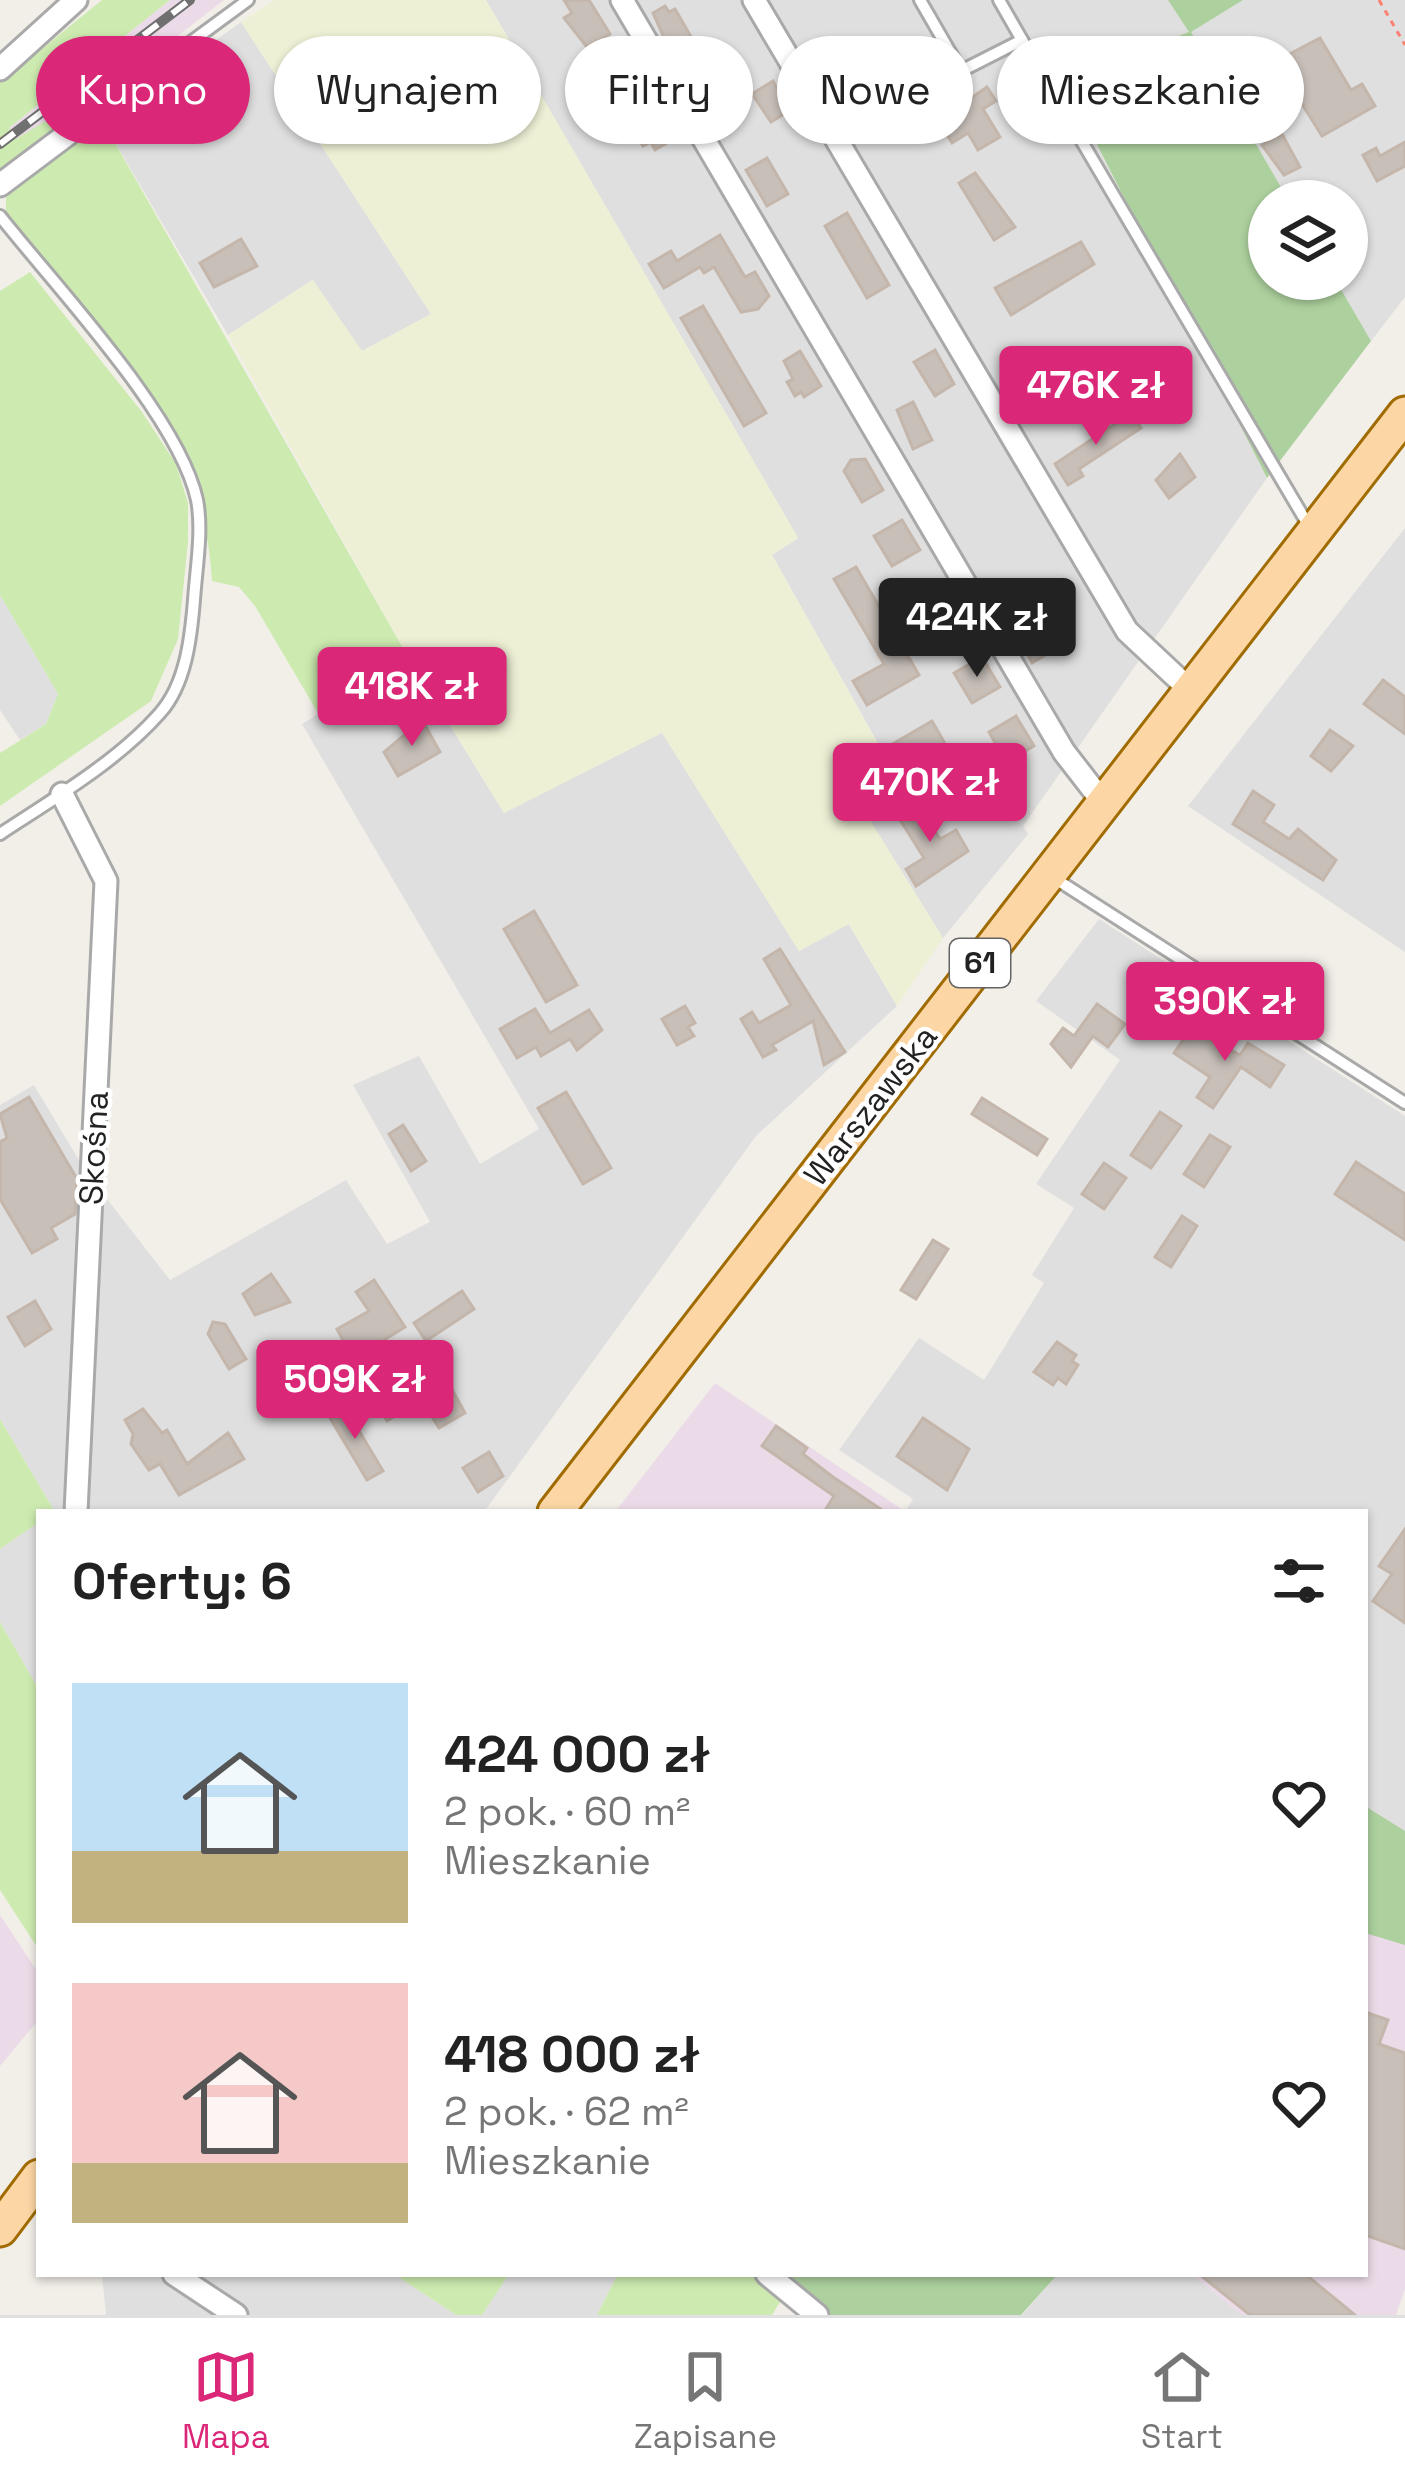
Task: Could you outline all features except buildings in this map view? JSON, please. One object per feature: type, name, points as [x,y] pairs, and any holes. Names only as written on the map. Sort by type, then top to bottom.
[{"type":"main road","name":"Warszawska","points":[[557,1509],[1405,414]]},
{"type":"main road","points":[[0,2228],[36,2183]]},
{"type":"street","points":[[0,69],[76,0]]},
{"type":"street","points":[[622,0],[1064,752],[1102,801]]},
{"type":"street","points":[[754,0],[1127,631],[1189,689]]},
{"type":"street","points":[[0,185],[55,144]]},
{"type":"street","name":"Skośna","points":[[62,794],[106,881],[76,1509]]},
{"type":"street","points":[[179,2277],[236,2315]]},
{"type":"street","points":[[770,2277],[817,2315]]},
{"type":"lane","points":[[199,36],[248,0]]},
{"type":"lane","points":[[920,0],[962,71],[997,53]]},
{"type":"lane","points":[[999,0],[1020,36]]},
{"type":"lane","points":[[1083,144],[1312,531]]},
{"type":"lane","points":[[0,215],[150,406],[197,501],[192,629],[178,681],[161,712],[62,794],[0,834]]},
{"type":"lane","points":[[1048,874],[1405,1102]]},
{"type":"path","points":[[1379,0],[1405,45]]},
{"type":"shaded area","points":[[170,0],[224,0],[178,36],[125,36]]},
{"type":"shaded area","points":[[486,0],[1168,0],[1190,32],[1179,36],[997,36],[997,144],[1096,144],[1267,478],[1023,826],[1028,834],[943,938],[862,808],[901,784],[772,555],[798,538],[570,144],[753,144],[753,36],[565,36],[565,136],[541,95],[541,36],[507,36]]},
{"type":"shaded area","points":[[1243,0],[1405,0],[1405,297],[1371,341],[1347,300],[1368,300],[1368,180],[1277,180],[1256,144],[1304,144],[1304,36],[1192,36],[1190,32]]},
{"type":"shaded area","points":[[241,22],[274,73],[274,144],[320,144],[431,314],[362,351],[312,280],[228,335],[116,144],[250,144],[250,36],[222,36]]},
{"type":"shaded area","points":[[36,107],[36,128],[16,140],[8,129]]},
{"type":"shaded area","points":[[1405,528],[1405,952],[1188,806]]},
{"type":"shaded area","points":[[0,595],[58,694],[46,724],[20,740],[0,710]]},
{"type":"shaded area","points":[[408,657],[504,813],[662,732],[799,951],[848,923],[897,1006],[756,1136],[486,1509],[53,1509],[0,1419],[0,1105],[34,1085],[86,1172],[170,1280],[346,1180],[387,1244],[430,1222],[353,1085],[419,1056],[480,1164],[539,1129],[302,724]]},
{"type":"shaded area","points":[[1099,919],[1405,1116],[1405,1831],[1368,1808],[1368,1509],[907,1509],[913,1499],[839,1450],[919,1338],[984,1380],[1044,1283],[1032,1275],[1074,1208],[1036,1184],[1120,1060],[1036,1001]]},
{"type":"shaded area","points":[[715,1383],[902,1509],[617,1509]]},
{"type":"shaded area","points":[[36,1524],[36,1685],[0,1622],[0,1549]]},
{"type":"shaded area","points":[[1368,1808],[1405,1831],[1405,2289],[1396,2315],[1242,2315],[1195,2277],[1368,2277]]},
{"type":"shaded area","points":[[0,1915],[36,1969],[36,2023],[0,2066]]},
{"type":"shaded area","points":[[102,2277],[165,2277],[222,2315],[106,2315]]},
{"type":"shaded area","points":[[194,2277],[399,2277],[456,2315],[250,2315]]},
{"type":"shaded area","points":[[507,2277],[616,2277],[597,2315],[482,2315]]},
{"type":"shaded area","points":[[1055,2277],[1195,2277],[1242,2315],[1022,2315]]},
{"type":"green space","points":[[102,0],[170,0],[125,36],[58,36]]},
{"type":"green space","points":[[275,0],[486,0],[507,36],[274,36],[274,73],[241,22]]},
{"type":"green space","points":[[1168,0],[1243,0],[1191,32],[1193,36],[1178,36],[1189,32]]},
{"type":"green space","points":[[36,54],[36,107],[9,128],[16,139],[36,127],[36,144],[41,144],[0,174],[0,83]]},
{"type":"green space","points":[[541,95],[565,144],[570,144],[798,538],[772,555],[901,785],[863,809],[943,938],[897,1006],[849,924],[799,951],[662,733],[504,813],[408,657],[228,335],[313,280],[362,351],[431,314],[320,144],[541,144]]},
{"type":"green space","points":[[73,144],[116,144],[408,657],[318,713],[255,606],[239,587],[212,581],[204,525],[189,473],[167,426],[110,339],[6,212],[6,193]]},
{"type":"green space","points":[[1097,144],[1256,144],[1277,180],[1248,180],[1248,300],[1347,300],[1371,341],[1267,478]]},
{"type":"green space","points":[[30,272],[142,412],[176,464],[188,503],[188,542],[178,639],[151,701],[0,806],[0,753],[46,724],[58,694],[0,595],[0,291]]},
{"type":"green space","points":[[0,1419],[53,1509],[36,1509],[36,1524],[0,1549]]},
{"type":"green space","points":[[0,1622],[36,1685],[36,1945],[0,1890]]},
{"type":"green space","points":[[1368,1808],[1405,1831],[1405,1945],[1368,1934]]},
{"type":"green space","points":[[399,2277],[507,2277],[482,2315],[456,2315]]},
{"type":"green space","points":[[616,2277],[755,2277],[782,2299],[772,2315],[597,2315]]},
{"type":"green space","points":[[782,2277],[1055,2277],[1021,2315],[829,2315]]},
{"type":"railway","points":[[0,144],[190,0]]}]
